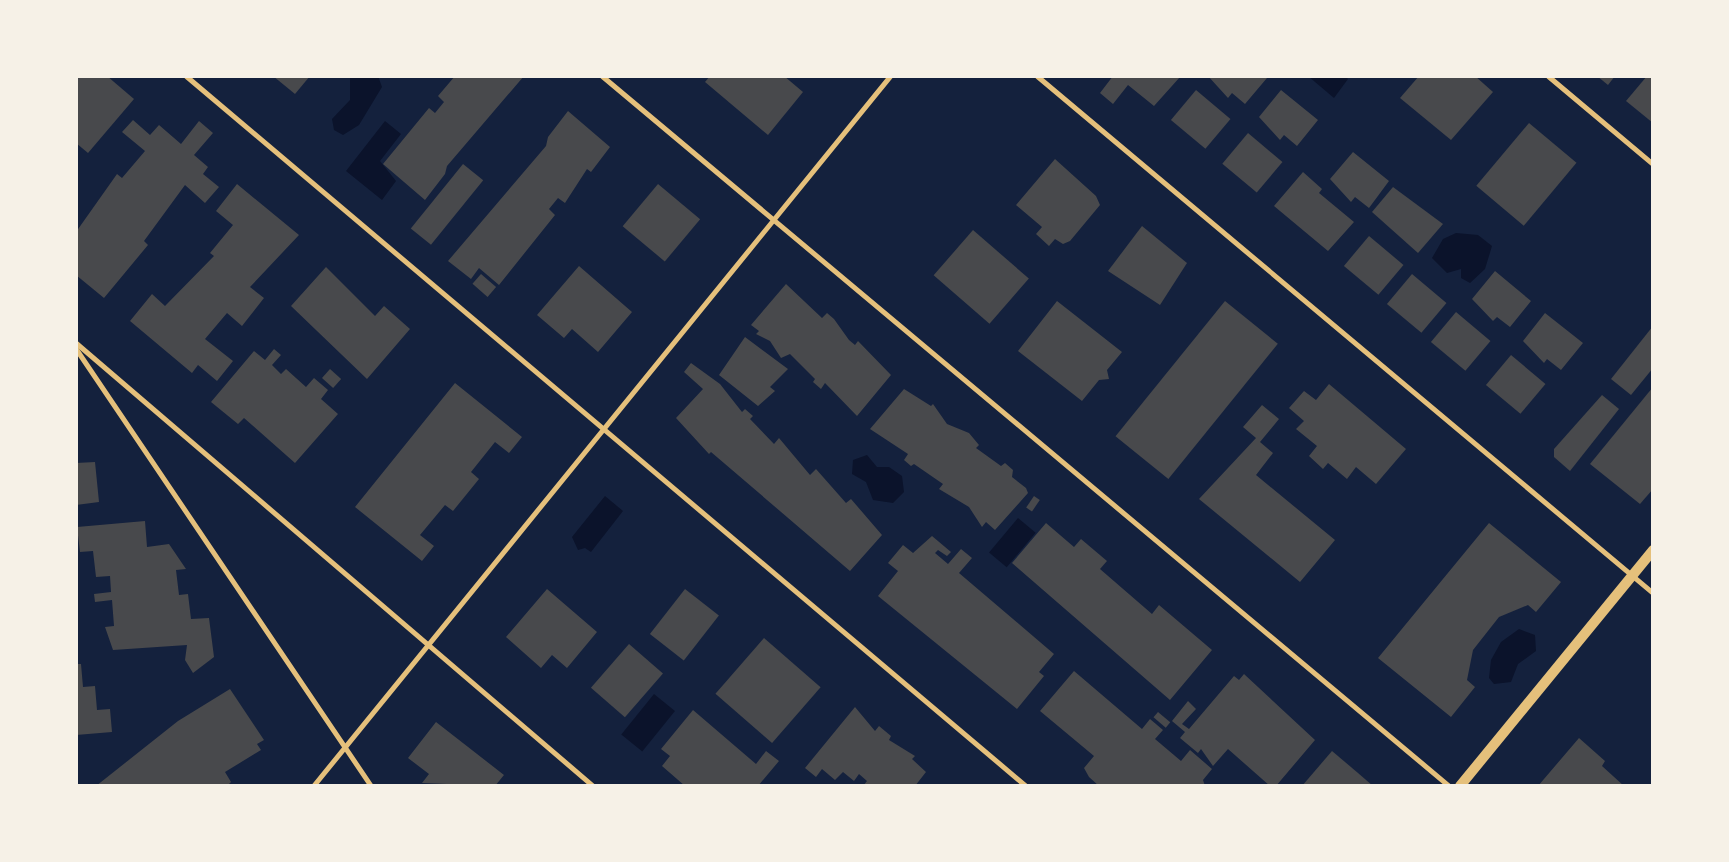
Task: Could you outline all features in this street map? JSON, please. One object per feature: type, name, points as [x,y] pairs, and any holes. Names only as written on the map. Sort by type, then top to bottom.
[{"type":"main road","points":[[1460,786],[1653,550]]},
{"type":"street","points":[[186,76],[1026,786]]},
{"type":"street","points":[[602,76],[1449,786]]},
{"type":"street","points":[[313,786],[890,76]]},
{"type":"street","points":[[1037,76],[1631,576],[1653,592]]},
{"type":"street","points":[[1548,76],[1653,164]]},
{"type":"street","points":[[76,342],[427,646],[593,786]]},
{"type":"street","points":[[76,349],[372,786]]},
{"type":"water","points":[[350,76],[378,76],[382,87],[359,125],[343,135],[334,130],[332,119],[350,100]]},
{"type":"water","points":[[1308,76],[1345,76],[1348,79],[1334,98]]},
{"type":"water","points":[[385,121],[401,134],[380,161],[396,181],[382,200],[346,171]]},
{"type":"water","points":[[1456,233],[1478,235],[1492,246],[1485,269],[1470,283],[1461,278],[1461,269],[1447,273],[1432,258],[1443,239]]},
{"type":"water","points":[[867,455],[877,467],[889,467],[902,476],[904,492],[893,503],[873,500],[866,482],[852,474],[853,460]]},
{"type":"water","points":[[605,496],[623,511],[591,552],[585,548],[578,550],[572,537]]},
{"type":"water","points":[[1018,518],[1036,533],[1007,567],[989,552]]},
{"type":"water","points":[[1519,629],[1535,635],[1536,651],[1518,664],[1511,682],[1494,684],[1489,678],[1491,660],[1501,642]]},
{"type":"water","points":[[654,694],[675,711],[642,751],[621,734]]},
{"type":"building","points":[[76,76],[107,76],[134,99],[88,153],[76,143]]},
{"type":"building","points":[[273,76],[310,76],[295,94]]},
{"type":"building","points":[[455,76],[524,76],[447,166],[445,174],[425,200],[383,164],[429,108],[435,113],[444,102],[438,96]]},
{"type":"building","points":[[710,76],[784,76],[803,92],[768,135],[705,82]]},
{"type":"building","points":[[1113,76],[1180,77],[1154,106],[1128,85],[1113,104],[1100,93]]},
{"type":"building","points":[[1208,76],[1265,76],[1267,78],[1245,104],[1232,93],[1228,98]]},
{"type":"building","points":[[1419,76],[1475,76],[1493,92],[1451,140],[1400,98]]},
{"type":"building","points":[[1597,76],[1615,76],[1608,85]]},
{"type":"building","points":[[1647,76],[1653,76],[1653,123],[1626,101]]},
{"type":"building","points":[[1196,90],[1230,119],[1205,149],[1171,120]]},
{"type":"building","points":[[1281,90],[1318,120],[1297,146],[1284,135],[1280,140],[1259,117]]},
{"type":"building","points":[[568,111],[610,147],[591,172],[587,169],[565,203],[558,198],[549,209],[555,215],[499,285],[479,268],[471,279],[448,261],[546,146],[548,137]]},
{"type":"building","points":[[133,120],[150,135],[159,125],[181,144],[199,121],[213,133],[194,155],[208,167],[203,174],[219,187],[205,203],[185,185],[144,241],[148,245],[104,298],[76,275],[76,232],[117,174],[122,178],[145,151],[122,132]]},
{"type":"building","points":[[1529,123],[1576,163],[1524,226],[1476,186]]},
{"type":"building","points":[[1248,133],[1282,162],[1257,193],[1222,164]]},
{"type":"building","points":[[1353,152],[1389,181],[1369,208],[1355,197],[1351,202],[1330,179]]},
{"type":"building","points":[[1055,159],[1096,196],[1100,205],[1070,241],[1063,244],[1055,239],[1049,246],[1036,234],[1042,227],[1016,205]]},
{"type":"building","points":[[463,164],[483,180],[431,245],[411,229]]},
{"type":"building","points":[[1303,172],[1322,189],[1319,193],[1354,222],[1328,251],[1274,206]]},
{"type":"building","points":[[237,184],[299,235],[250,287],[264,298],[242,326],[227,313],[205,339],[233,361],[217,381],[198,365],[192,373],[130,321],[152,294],[165,306],[214,256],[210,253],[233,225],[216,211]]},
{"type":"building","points":[[658,184],[700,219],[665,261],[623,226]]},
{"type":"building","points":[[1393,187],[1443,224],[1418,253],[1372,212]]},
{"type":"building","points":[[1142,226],[1187,263],[1160,305],[1108,271]]},
{"type":"building","points":[[973,230],[1029,279],[989,324],[934,275]]},
{"type":"building","points":[[1369,236],[1403,265],[1378,295],[1344,266]]},
{"type":"building","points":[[579,266],[632,312],[598,352],[572,329],[564,338],[537,315]]},
{"type":"building","points":[[326,267],[375,316],[384,306],[410,329],[367,379],[291,306]]},
{"type":"building","points":[[1495,271],[1531,301],[1510,327],[1497,317],[1493,321],[1472,299]]},
{"type":"building","points":[[481,274],[496,287],[488,297],[472,284]]},
{"type":"building","points":[[1412,274],[1446,303],[1421,333],[1387,304]]},
{"type":"building","points":[[786,284],[822,318],[827,313],[834,319],[849,340],[855,345],[858,341],[891,375],[857,416],[825,383],[821,389],[813,382],[815,379],[790,354],[781,358],[770,341],[756,334],[759,331],[751,325]]},
{"type":"building","points":[[1057,301],[1122,352],[1107,370],[1109,379],[1099,380],[1082,401],[1018,351]]},
{"type":"building","points":[[1225,301],[1278,344],[1168,479],[1115,436]]},
{"type":"building","points":[[1456,312],[1490,341],[1465,371],[1431,342]]},
{"type":"building","points":[[1545,313],[1583,343],[1561,370],[1547,359],[1544,363],[1523,341]]},
{"type":"building","points":[[1653,326],[1653,368],[1631,395],[1611,379]]},
{"type":"building","points":[[745,337],[788,369],[770,387],[775,391],[758,406],[719,375]]},
{"type":"building","points":[[274,349],[281,355],[272,365],[281,374],[286,369],[306,387],[314,378],[328,390],[321,399],[338,414],[295,463],[244,418],[238,424],[211,402],[254,351],[265,360]]},
{"type":"building","points":[[1511,355],[1545,384],[1520,414],[1486,385]]},
{"type":"building","points":[[691,363],[720,384],[742,412],[745,409],[753,416],[750,419],[774,444],[779,438],[810,475],[816,469],[846,503],[851,499],[882,535],[850,571],[711,452],[709,454],[676,418],[703,389],[684,372]]},
{"type":"building","points":[[330,369],[341,379],[333,388],[322,378]]},
{"type":"building","points":[[455,383],[522,437],[509,453],[495,442],[471,472],[479,479],[453,511],[445,505],[420,535],[434,546],[422,561],[355,507]]},
{"type":"building","points":[[1329,384],[1406,449],[1376,484],[1356,467],[1347,479],[1328,463],[1323,469],[1309,456],[1317,446],[1296,429],[1304,421],[1289,408],[1304,391],[1316,400]]},
{"type":"building","points":[[1653,387],[1653,489],[1640,504],[1590,464]]},
{"type":"building","points":[[904,389],[931,406],[933,404],[947,424],[969,433],[979,445],[976,448],[1001,466],[1005,463],[1013,470],[1012,477],[1026,488],[1028,493],[995,530],[986,522],[982,527],[969,507],[939,489],[943,484],[914,464],[911,466],[904,460],[908,454],[870,429]]},
{"type":"building","points":[[1602,395],[1619,409],[1570,471],[1554,457],[1554,449]]},
{"type":"building","points":[[1262,405],[1279,419],[1260,442],[1273,453],[1256,475],[1335,540],[1300,582],[1199,499],[1256,438],[1243,427]]},
{"type":"building","points":[[95,462],[99,502],[76,505],[76,463]]},
{"type":"building","points":[[1034,496],[1040,500],[1032,512],[1026,508]]},
{"type":"building","points":[[145,521],[147,547],[169,544],[186,569],[176,570],[179,595],[188,594],[191,619],[209,618],[214,657],[193,673],[185,660],[187,645],[113,650],[105,627],[114,626],[112,600],[95,602],[94,594],[111,592],[110,576],[96,577],[93,551],[80,552],[77,527]]},
{"type":"building","points":[[1046,523],[1074,547],[1081,539],[1107,561],[1100,569],[1152,614],[1159,605],[1212,650],[1170,700],[1012,563]]},
{"type":"building","points":[[1489,523],[1561,582],[1536,612],[1528,605],[1499,617],[1473,650],[1467,680],[1475,687],[1451,717],[1378,658]]},
{"type":"building","points":[[932,536],[951,552],[947,556],[938,550],[935,553],[948,564],[961,549],[972,558],[959,573],[1054,654],[1039,672],[1044,676],[1017,709],[878,596],[898,571],[888,563],[903,545],[913,553]]},
{"type":"building","points":[[547,589],[597,632],[567,668],[552,655],[541,668],[506,637]]},
{"type":"building","points":[[685,589],[719,615],[684,660],[650,634]]},
{"type":"building","points":[[764,638],[821,687],[772,743],[715,694]]},
{"type":"building","points":[[629,644],[663,674],[625,717],[591,688]]},
{"type":"building","points":[[76,664],[81,664],[83,687],[95,686],[97,710],[110,709],[112,732],[76,735]]},
{"type":"building","points":[[1074,671],[1142,729],[1150,719],[1163,730],[1155,739],[1181,761],[1190,750],[1212,769],[1203,780],[1205,786],[1099,786],[1089,777],[1084,768],[1094,756],[1040,711]]},
{"type":"building","points":[[1244,674],[1315,740],[1276,786],[1270,786],[1228,749],[1213,766],[1201,749],[1198,753],[1180,738],[1185,732],[1172,721],[1188,701],[1196,709],[1182,724],[1189,729],[1234,676],[1239,680]]},
{"type":"building","points":[[230,689],[264,740],[257,744],[261,750],[225,772],[231,782],[227,786],[96,786],[178,721]]},
{"type":"building","points":[[855,707],[875,731],[879,726],[891,736],[889,740],[915,756],[912,759],[926,772],[915,786],[863,786],[867,781],[859,774],[854,781],[843,772],[835,780],[822,769],[816,777],[805,768]]},
{"type":"building","points":[[693,710],[756,764],[766,751],[779,761],[758,786],[685,786],[662,766],[670,756],[661,749]]},
{"type":"building","points":[[1158,712],[1170,722],[1166,728],[1154,717]]},
{"type":"building","points":[[436,722],[504,775],[495,786],[422,783],[429,774],[408,758]]},
{"type":"building","points":[[1579,738],[1605,761],[1602,766],[1624,786],[1538,786]]},
{"type":"building","points":[[1332,751],[1358,773],[1373,786],[1302,786]]}]
